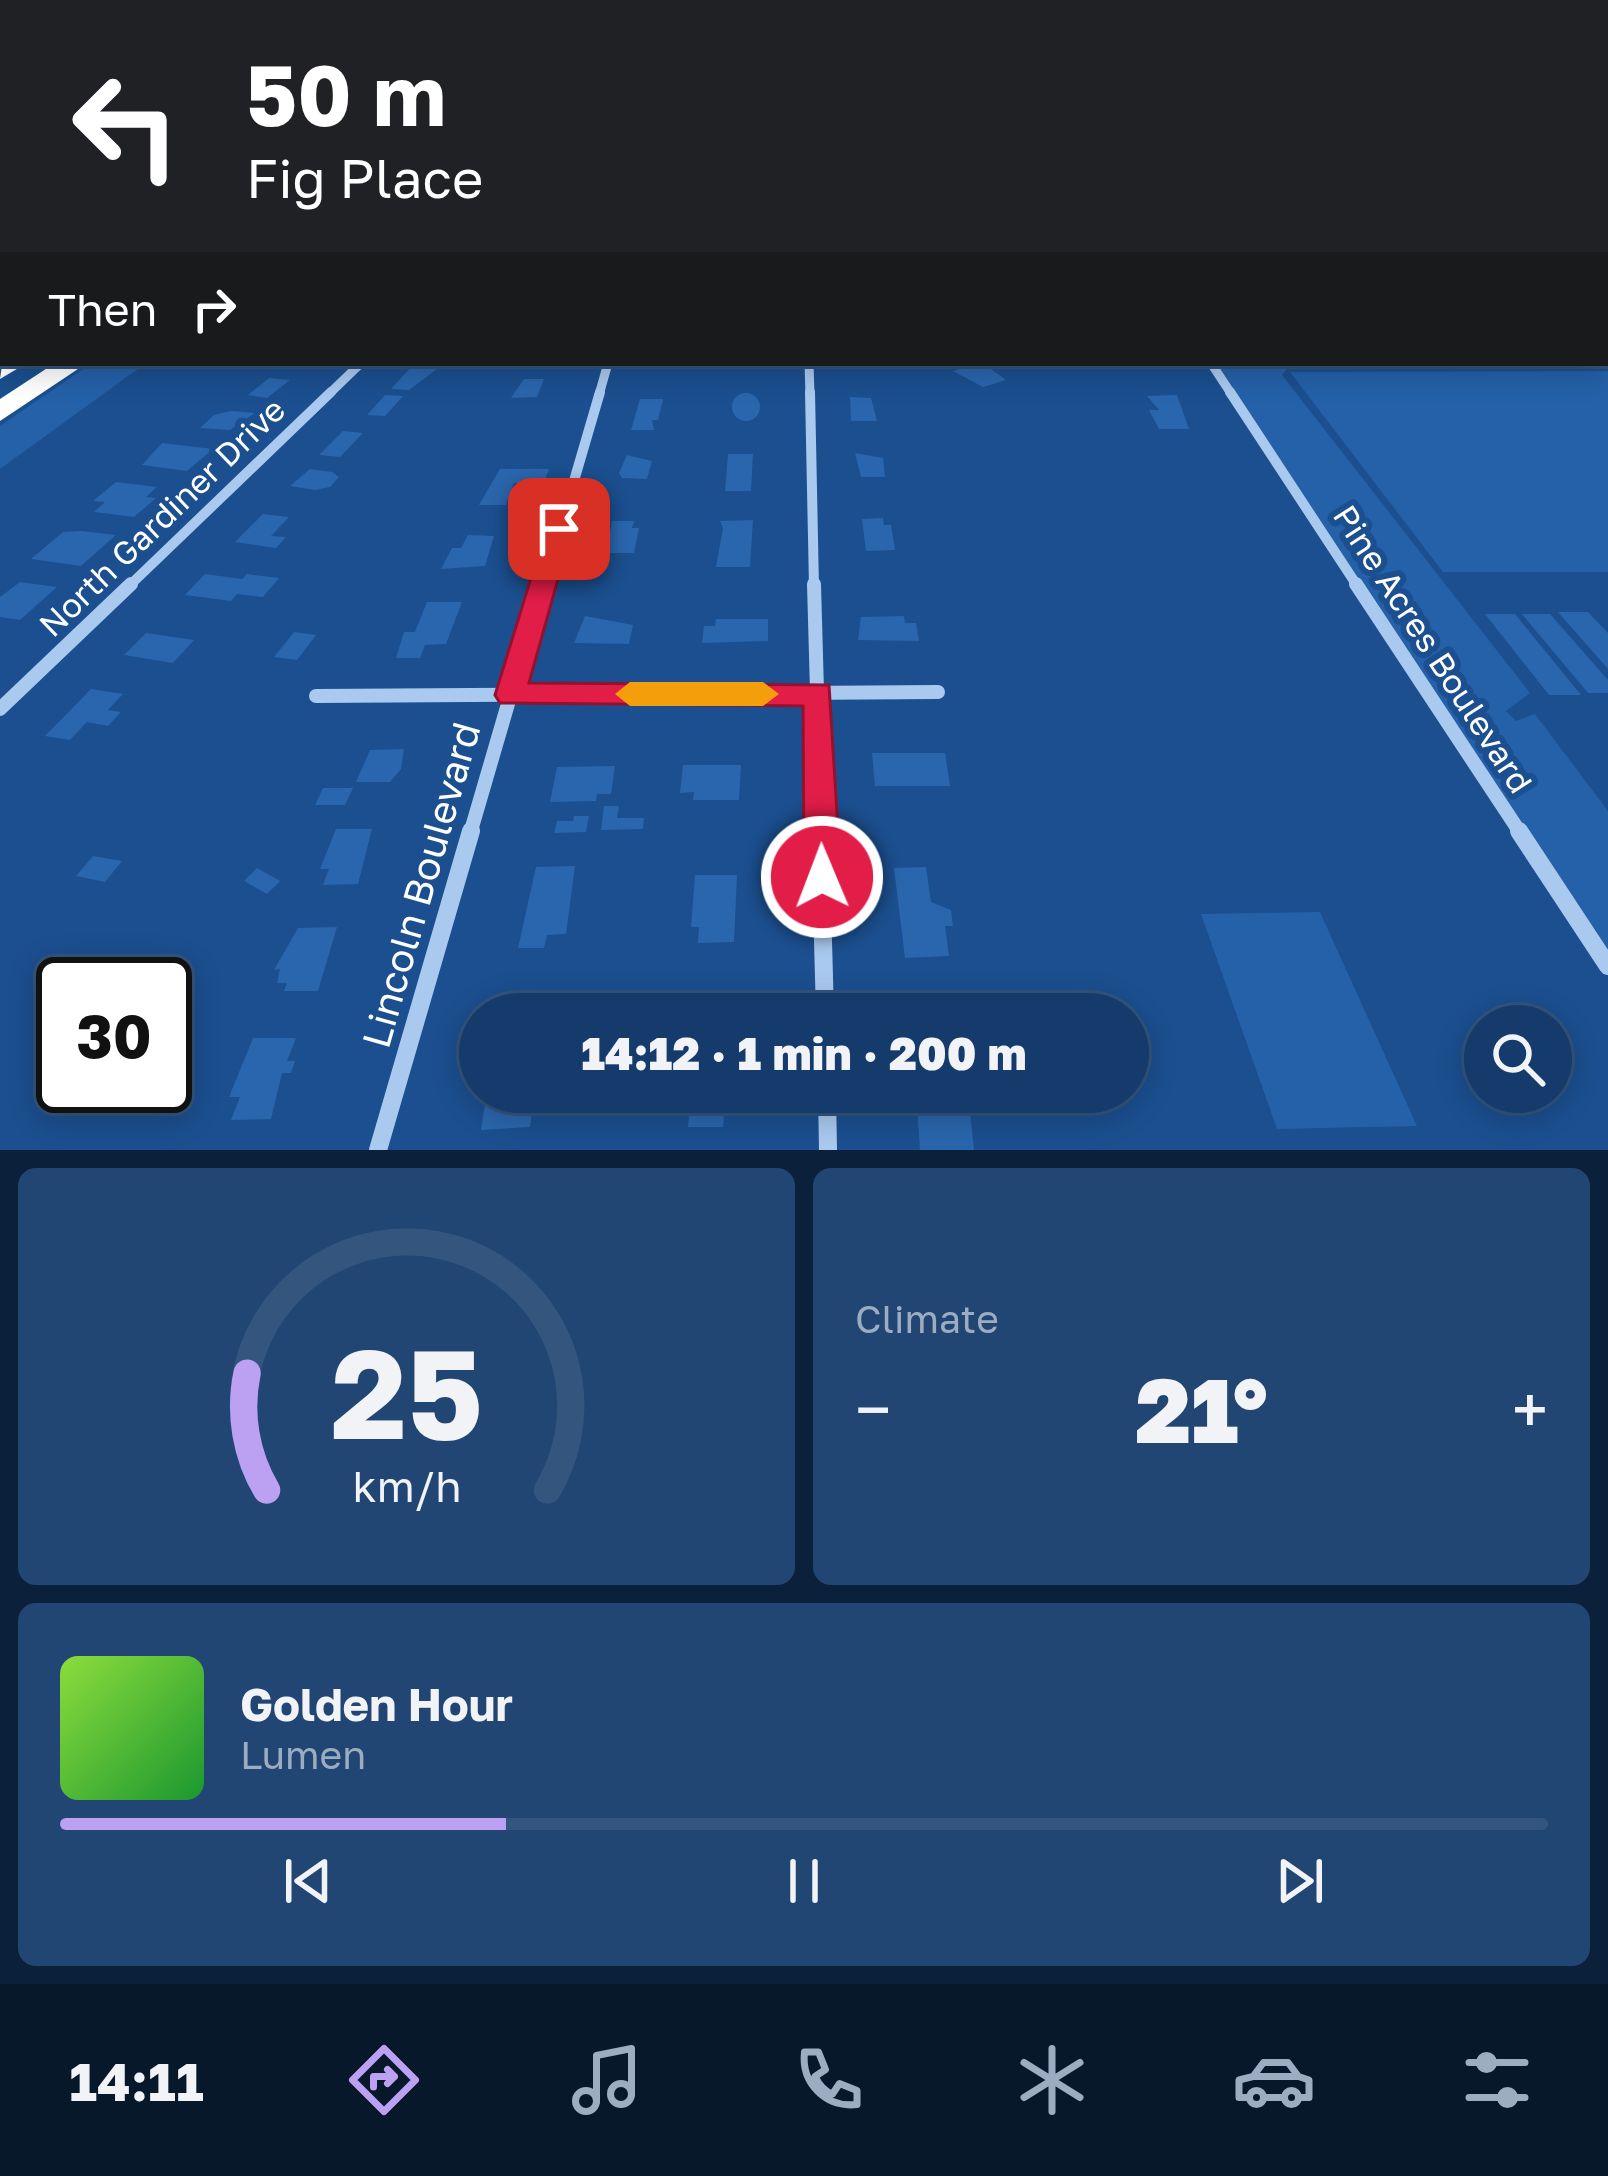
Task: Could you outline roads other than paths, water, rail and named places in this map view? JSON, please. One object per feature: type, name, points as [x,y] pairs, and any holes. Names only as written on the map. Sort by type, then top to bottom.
[{"type":"highway","points":[[0,412],[69,366]]},
{"type":"street","name":"North Gardiner Drive","points":[[0,710],[358,366]]},
{"type":"street","name":"Lincoln Boulevard","points":[[378,1150],[607,366]]},
{"type":"street","points":[[808,366],[825,993]]},
{"type":"street","name":"Pine Acres Boulevard","points":[[1212,366],[1608,966]]},
{"type":"street","points":[[316,696],[938,692]]},
{"type":"street","points":[[827,1113],[828,1150]]}]
